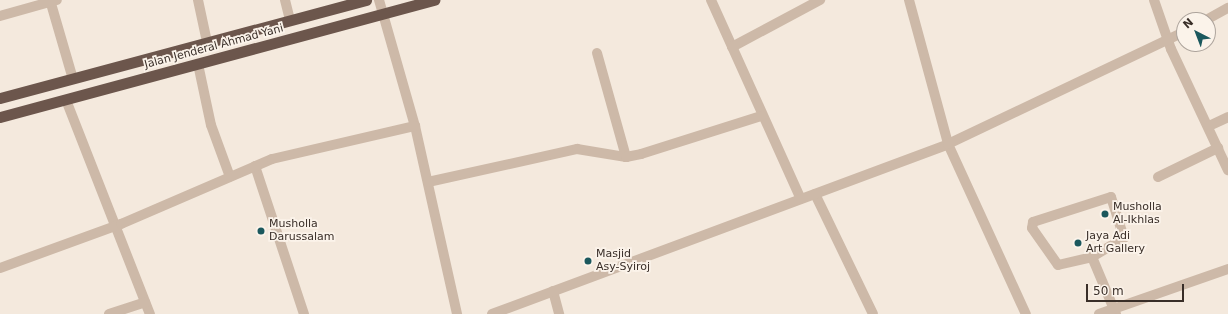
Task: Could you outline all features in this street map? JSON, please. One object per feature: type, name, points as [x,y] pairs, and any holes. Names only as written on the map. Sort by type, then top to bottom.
[{"type":"highway","name":"Jalan Jenderal Ahmad Yani","points":[[0,98],[366,0]]},
{"type":"highway","name":"Jalan Jenderal Ahmad Yani","points":[[0,117],[384,15],[434,0]]},
{"type":"street","points":[[0,16],[53,0],[73,79]]},
{"type":"street","points":[[198,0],[207,42]]},
{"type":"street","points":[[285,0],[290,20]]},
{"type":"street","points":[[379,0],[415,126],[457,314]]},
{"type":"street","points":[[711,0],[801,200]]},
{"type":"street","points":[[732,47],[820,0]]},
{"type":"street","points":[[909,0],[948,144],[1026,314]]},
{"type":"street","points":[[1154,0],[1168,40],[1228,170]]},
{"type":"street","points":[[1216,15],[1228,8]]},
{"type":"street","points":[[492,314],[948,144],[1176,36]]},
{"type":"street","points":[[597,53],[626,157]]},
{"type":"street","points":[[198,64],[211,125],[230,177]]},
{"type":"street","points":[[66,100],[150,314]]},
{"type":"street","points":[[428,182],[577,149],[626,157],[762,116]]},
{"type":"street","points":[[1208,126],[1228,117]]},
{"type":"street","points":[[0,268],[115,226],[254,166],[296,151],[415,126]]},
{"type":"street","points":[[1158,177],[1218,148]]},
{"type":"street","points":[[254,166],[304,314]]},
{"type":"street","points":[[815,194],[873,314]]},
{"type":"street","points":[[1111,197],[1124,238],[1092,257],[1058,265],[1032,228],[1033,222],[1111,197]]},
{"type":"street","points":[[1092,257],[1115,312]]},
{"type":"street","points":[[1099,314],[1115,312],[1228,270]]},
{"type":"street","points":[[552,291],[559,314]]},
{"type":"street","points":[[109,314],[145,302]]},
{"type":"place","name":"Musholla Al-Ikhlas","points":[[1105,214]]},
{"type":"place","name":"Musholla Darussalam","points":[[261,231]]},
{"type":"place","name":"Jaya Adi Art Gallery","points":[[1078,243]]},
{"type":"place","name":"Masjid Asy-Syiroj","points":[[588,261]]}]
